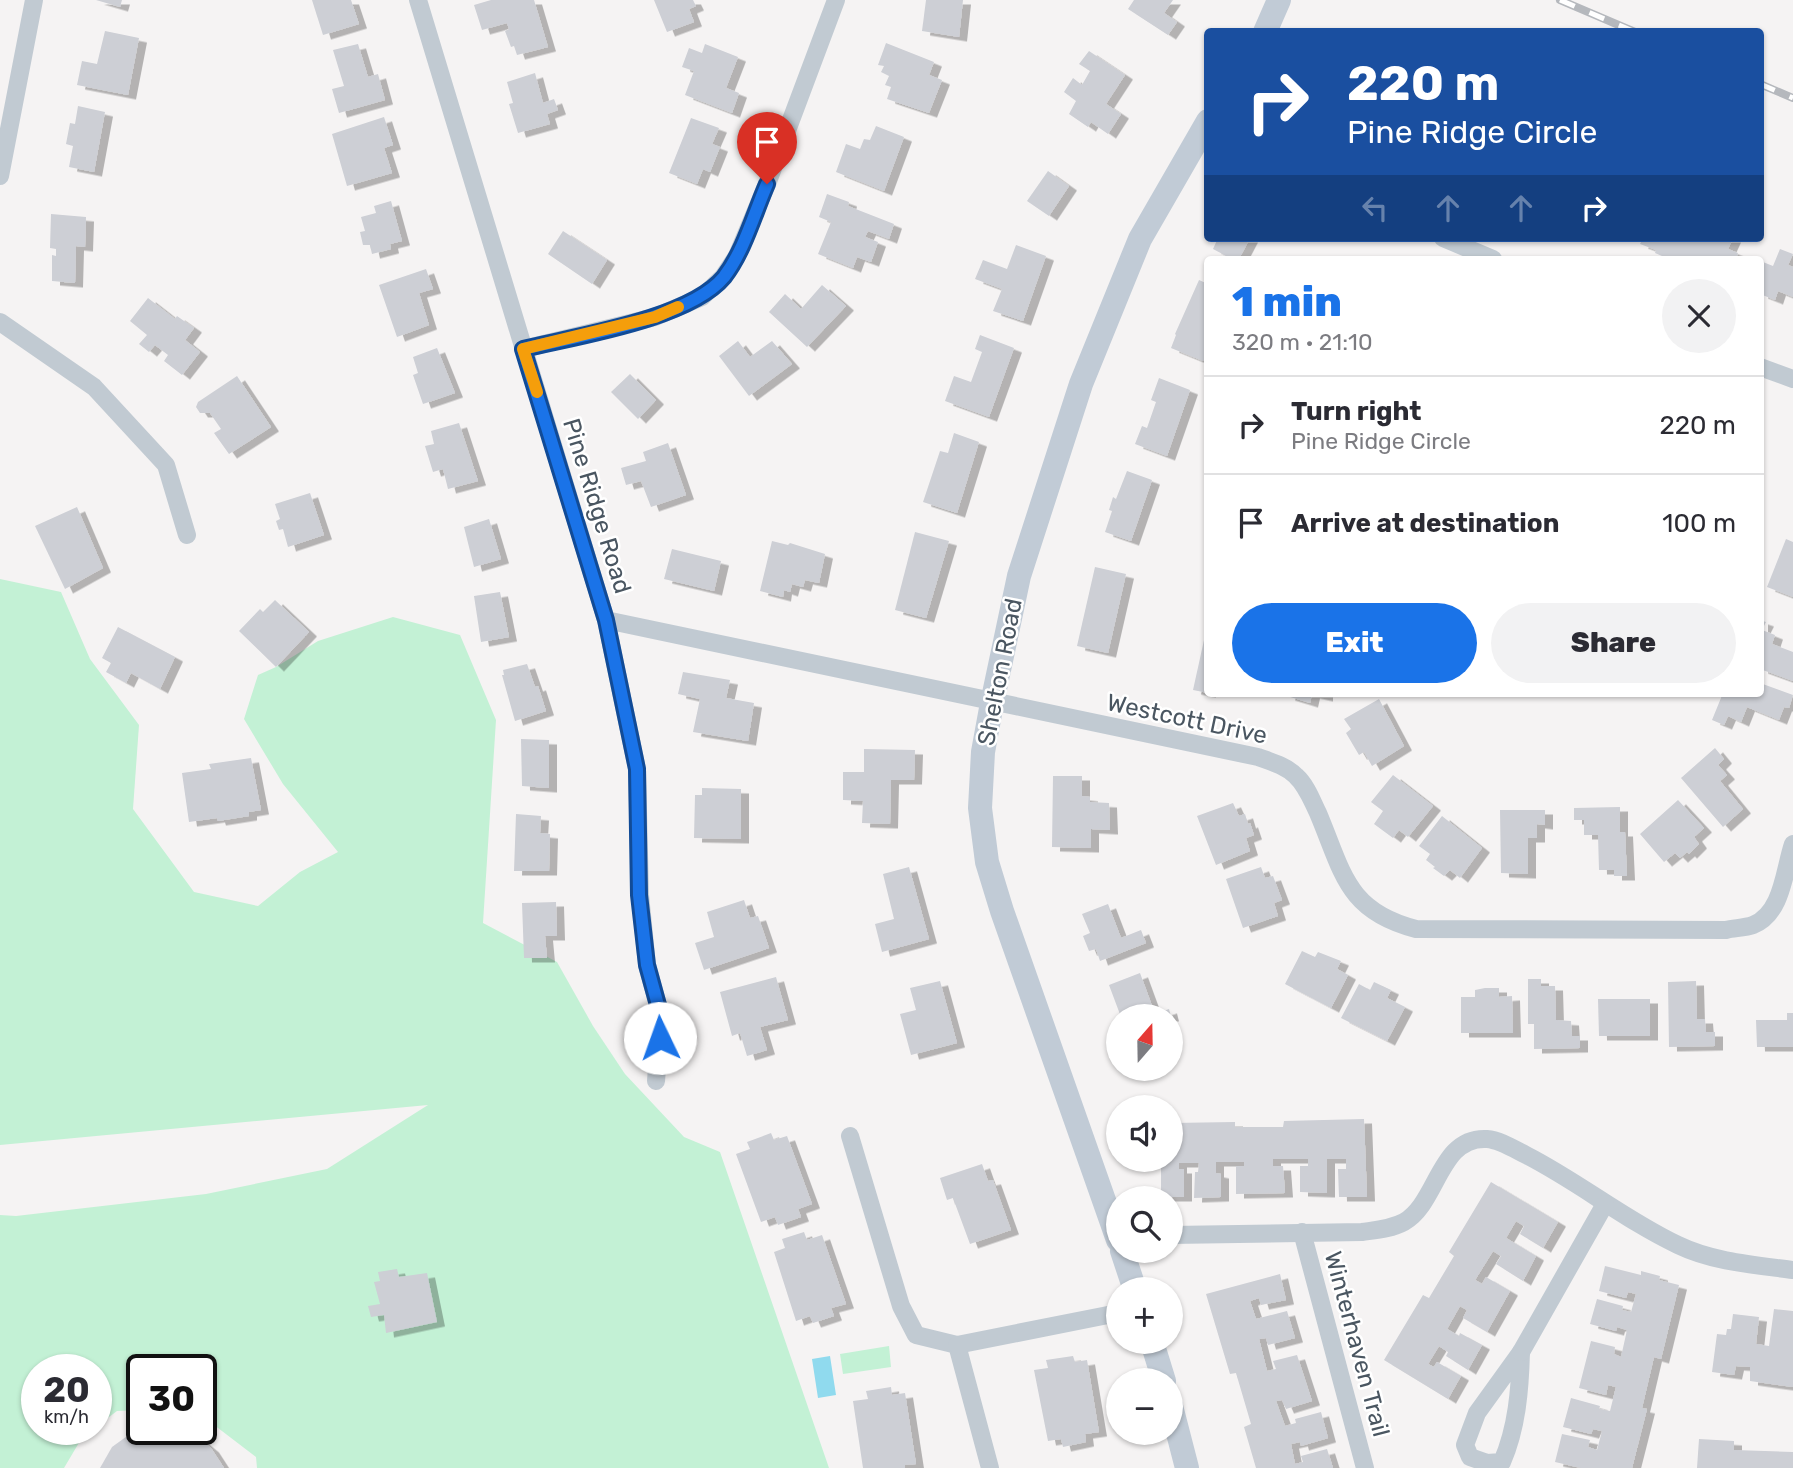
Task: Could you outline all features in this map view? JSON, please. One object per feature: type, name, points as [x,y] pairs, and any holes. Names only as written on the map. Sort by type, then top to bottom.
[{"type":"street","points":[[0,176],[34,0]]},
{"type":"street","name":"Pine Ridge Road","points":[[418,0],[606,620],[637,769],[639,895],[647,965],[661,1016],[656,1081]]},
{"type":"street","points":[[523,349],[655,317],[702,297],[723,277],[737,256],[767,184],[836,0]]},
{"type":"street","points":[[1267,28],[1279,0]]},
{"type":"street","name":"Shelton Road","points":[[1106,1205],[1006,924],[987,862],[980,808],[984,752],[1019,576],[1081,384],[1140,239],[1204,129]]},
{"type":"street","points":[[1453,242],[1486,256]]},
{"type":"street","points":[[0,322],[94,387],[166,466],[187,535]]},
{"type":"street","points":[[1764,368],[1793,379]]},
{"type":"street","name":"Westcott Drive","points":[[606,620],[1258,757],[1281,765],[1297,777],[1309,794],[1343,876],[1357,899],[1393,923],[1416,929],[1726,930],[1754,925],[1772,909],[1784,880],[1793,844]]},
{"type":"street","points":[[850,1136],[901,1306],[916,1335],[957,1345],[1106,1315]]},
{"type":"street","points":[[1183,1235],[1362,1231],[1388,1228],[1404,1222],[1424,1200],[1456,1149],[1470,1142],[1486,1139],[1501,1143],[1549,1167],[1605,1204],[1680,1246],[1743,1264],[1793,1270]]},
{"type":"street","points":[[1521,1352],[1520,1381],[1511,1443],[1502,1462],[1487,1464],[1470,1457],[1465,1445],[1477,1413],[1521,1352],[1605,1204]]},
{"type":"street","name":"Winterhaven Trail","points":[[1302,1232],[1365,1468]]},
{"type":"street","points":[[957,1345],[990,1468]]},
{"type":"street","points":[[1181,1445],[1187,1468]]},
{"type":"green space","points":[[0,579],[61,592],[90,659],[139,725],[133,809],[194,892],[258,906],[300,872],[338,852],[283,784],[244,719],[258,675],[318,641],[393,617],[460,635],[496,720],[483,923],[557,962],[593,1026],[625,1074],[684,1137],[720,1152],[829,1468],[257,1468],[256,1457],[217,1427],[217,1354],[126,1354],[126,1411],[117,1411],[112,1415],[112,1354],[21,1354],[21,1445],[78,1445],[64,1468],[0,1468],[0,1215],[16,1216],[206,1194],[327,1169],[428,1105],[0,1145]]},
{"type":"green space","points":[[889,1346],[891,1367],[843,1374],[840,1354]]},
{"type":"water","points":[[830,1356],[836,1395],[818,1398],[812,1359]]},
{"type":"building","points":[[96,0],[122,0],[120,7]]},
{"type":"building","points":[[312,0],[351,0],[359,24],[323,35]]},
{"type":"building","points":[[491,0],[534,0],[548,47],[517,55],[505,31],[509,29],[507,23],[482,30],[474,5]]},
{"type":"building","points":[[654,0],[693,0],[696,6],[689,9],[694,22],[667,32]]},
{"type":"building","points":[[926,0],[963,0],[959,37],[922,31]]},
{"type":"building","points":[[1134,0],[1173,0],[1164,13],[1177,22],[1168,35],[1128,9]]},
{"type":"building","points":[[105,31],[139,38],[128,95],[77,85],[82,61],[97,64]]},
{"type":"building","points":[[886,43],[934,62],[929,75],[942,80],[929,113],[887,99],[891,87],[885,85],[889,76],[881,72],[884,66],[878,65]]},
{"type":"building","points":[[358,44],[368,77],[378,74],[385,100],[339,113],[332,89],[344,86],[333,50]]},
{"type":"building","points":[[705,44],[738,57],[726,88],[739,93],[732,113],[685,95],[694,71],[682,67],[689,48],[702,53]]},
{"type":"building","points":[[1089,51],[1125,75],[1106,104],[1121,114],[1108,134],[1091,122],[1088,127],[1069,114],[1076,101],[1064,92],[1073,78],[1082,85],[1090,71],[1079,64]]},
{"type":"building","points":[[535,73],[543,103],[554,99],[558,110],[547,114],[550,124],[518,133],[509,104],[513,103],[507,82]]},
{"type":"building","points":[[78,106],[105,112],[94,172],[69,167],[73,146],[66,144],[70,123],[75,124]]},
{"type":"building","points":[[384,117],[393,145],[384,148],[392,173],[347,186],[332,134]]},
{"type":"building","points":[[691,118],[719,128],[712,144],[720,147],[710,172],[703,169],[697,184],[669,173]]},
{"type":"building","points":[[876,126],[904,137],[884,191],[836,172],[846,144],[860,149],[864,139],[870,140]]},
{"type":"building","points":[[1048,171],[1069,186],[1049,216],[1027,201]]},
{"type":"building","points":[[827,194],[849,202],[848,206],[894,224],[889,239],[868,231],[865,237],[878,242],[871,262],[857,257],[853,268],[818,254],[831,222],[819,217]]},
{"type":"building","points":[[391,201],[402,241],[390,244],[391,249],[372,254],[370,245],[363,245],[360,232],[365,231],[361,217],[376,213],[374,206]]},
{"type":"building","points":[[51,214],[86,217],[85,247],[76,246],[75,283],[52,281],[52,255],[56,256],[56,249],[50,248]]},
{"type":"building","points":[[563,231],[607,260],[592,284],[548,254]]},
{"type":"building","points":[[1216,242],[1248,242],[1241,256],[1226,256],[1213,249]]},
{"type":"building","points":[[1731,242],[1728,249],[1738,253],[1737,256],[1662,256],[1655,253],[1656,250],[1640,244]]},
{"type":"building","points":[[1016,245],[1046,256],[1023,321],[993,311],[1002,289],[975,279],[983,260],[1007,269]]},
{"type":"building","points":[[1780,249],[1793,254],[1788,265],[1793,267],[1793,297],[1778,291],[1775,300],[1764,296],[1764,262],[1773,266]]},
{"type":"building","points":[[426,269],[433,289],[419,293],[429,325],[397,337],[379,285]]},
{"type":"building","points":[[1199,280],[1204,282],[1203,361],[1171,348]]},
{"type":"building","points":[[822,285],[846,306],[807,347],[769,312],[785,294],[801,309]]},
{"type":"building","points":[[148,298],[175,319],[177,316],[194,328],[185,340],[200,352],[182,375],[164,361],[168,355],[155,345],[149,352],[139,344],[147,335],[130,321]]},
{"type":"building","points":[[980,335],[1014,348],[989,417],[945,401],[954,376],[971,382],[982,352],[975,349]]},
{"type":"building","points":[[738,341],[750,357],[772,341],[792,364],[749,396],[719,356]]},
{"type":"building","points":[[437,348],[455,393],[423,404],[413,375],[418,373],[413,357]]},
{"type":"building","points":[[630,374],[656,400],[638,419],[611,392]]},
{"type":"building","points":[[237,376],[271,427],[229,454],[214,433],[221,429],[210,413],[200,413],[196,407],[198,402]]},
{"type":"building","points":[[1159,378],[1190,390],[1167,456],[1135,444],[1142,426],[1147,428],[1156,402],[1151,400]]},
{"type":"building","points":[[459,423],[478,481],[448,489],[443,469],[433,472],[425,446],[434,444],[431,431]]},
{"type":"building","points":[[954,433],[979,442],[957,513],[923,502],[940,451],[948,453]]},
{"type":"building","points":[[668,443],[686,495],[651,507],[641,481],[626,485],[621,468],[646,461],[643,452]]},
{"type":"building","points":[[1127,471],[1152,480],[1131,541],[1105,532],[1112,511],[1109,510],[1113,497],[1116,499]]},
{"type":"building","points":[[310,493],[324,535],[288,547],[283,529],[279,530],[276,521],[280,519],[275,504]]},
{"type":"building","points":[[77,507],[103,568],[65,589],[35,526]]},
{"type":"building","points":[[489,519],[501,559],[474,567],[464,527]]},
{"type":"building","points":[[915,532],[949,541],[926,618],[895,610]]},
{"type":"building","points":[[1786,539],[1793,542],[1793,597],[1767,587]]},
{"type":"building","points":[[772,541],[788,545],[790,543],[825,554],[819,583],[805,580],[803,587],[792,584],[790,592],[784,590],[783,597],[760,591]]},
{"type":"building","points":[[672,549],[721,561],[714,591],[664,579]]},
{"type":"building","points":[[1095,567],[1126,574],[1108,653],[1077,646]]},
{"type":"building","points":[[500,592],[509,637],[481,642],[474,596]]},
{"type":"building","points":[[275,600],[309,632],[276,667],[239,631],[260,609],[263,612]]},
{"type":"building","points":[[118,627],[175,657],[160,689],[131,673],[126,683],[106,672],[111,663],[102,658]]},
{"type":"building","points":[[1764,631],[1775,635],[1772,644],[1793,652],[1793,681],[1764,670]]},
{"type":"building","points":[[1204,640],[1204,692],[1193,690]]},
{"type":"building","points":[[527,664],[546,711],[515,721],[502,675],[503,670]]},
{"type":"building","points":[[683,672],[730,680],[726,698],[754,703],[748,741],[693,732],[700,699],[678,694]]},
{"type":"building","points":[[1764,684],[1793,695],[1789,708],[1784,707],[1779,720],[1747,707],[1741,722],[1728,716],[1724,725],[1712,720],[1721,697],[1764,697]]},
{"type":"building","points":[[1290,697],[1311,697],[1310,703]]},
{"type":"building","points":[[1379,699],[1404,746],[1372,766],[1364,752],[1359,755],[1346,733],[1351,729],[1344,719]]},
{"type":"building","points":[[521,739],[549,740],[549,788],[522,786]]},
{"type":"building","points":[[1715,748],[1724,759],[1718,765],[1727,775],[1720,781],[1743,809],[1723,827],[1681,778]]},
{"type":"building","points":[[864,749],[915,750],[914,780],[891,780],[890,824],[862,823],[863,801],[843,800],[843,772],[864,772]]},
{"type":"building","points":[[251,758],[261,810],[249,812],[249,816],[189,822],[182,773],[211,769],[209,764]]},
{"type":"building","points":[[1393,775],[1433,806],[1408,837],[1399,830],[1393,838],[1374,824],[1383,811],[1371,802]]},
{"type":"building","points":[[1053,776],[1082,776],[1082,796],[1090,797],[1090,802],[1109,803],[1110,830],[1091,829],[1091,848],[1052,847]]},
{"type":"building","points":[[702,788],[741,789],[741,839],[694,838],[695,795],[702,795]]},
{"type":"building","points":[[1678,800],[1704,828],[1694,837],[1699,844],[1689,854],[1687,852],[1680,858],[1675,853],[1664,862],[1640,834]]},
{"type":"building","points":[[1233,803],[1239,816],[1245,814],[1248,824],[1250,823],[1254,835],[1246,838],[1250,851],[1216,865],[1197,816]]},
{"type":"building","points":[[1620,807],[1620,832],[1625,832],[1627,876],[1614,876],[1614,870],[1599,870],[1598,835],[1584,835],[1584,820],[1574,820],[1574,808]]},
{"type":"building","points":[[1500,810],[1545,810],[1545,825],[1537,824],[1537,838],[1528,838],[1528,874],[1501,873]]},
{"type":"building","points":[[516,814],[541,816],[540,833],[550,834],[549,871],[514,871]]},
{"type":"building","points":[[1442,816],[1482,848],[1460,878],[1450,870],[1444,876],[1433,868],[1435,867],[1426,860],[1430,854],[1419,846]]},
{"type":"building","points":[[909,867],[929,939],[882,952],[875,924],[894,919],[883,874]]},
{"type":"building","points":[[1261,867],[1265,878],[1273,876],[1282,900],[1274,903],[1278,916],[1243,928],[1226,879]]},
{"type":"building","points":[[744,900],[750,918],[758,916],[769,948],[704,970],[695,943],[714,937],[707,912]]},
{"type":"building","points":[[556,902],[557,936],[545,936],[547,958],[524,958],[522,903]]},
{"type":"building","points":[[1108,904],[1121,938],[1141,930],[1146,943],[1100,961],[1096,949],[1089,951],[1083,936],[1090,933],[1082,914]]},
{"type":"building","points":[[1302,951],[1315,957],[1318,952],[1341,961],[1337,969],[1348,975],[1331,1008],[1285,984]]},
{"type":"building","points":[[1140,973],[1151,1004],[1116,1004],[1109,985]]},
{"type":"building","points":[[776,977],[788,1020],[760,1027],[767,1050],[747,1056],[740,1033],[732,1036],[720,992]]},
{"type":"building","points":[[1528,979],[1541,979],[1541,986],[1555,986],[1556,1020],[1571,1021],[1572,1036],[1580,1036],[1580,1048],[1534,1049],[1534,1024],[1528,1024]]},
{"type":"building","points":[[940,981],[957,1043],[911,1055],[900,1014],[916,1010],[910,988]]},
{"type":"building","points":[[1696,981],[1697,1019],[1705,1019],[1706,1032],[1715,1032],[1715,1046],[1669,1047],[1668,982]]},
{"type":"building","points":[[1374,982],[1391,990],[1387,998],[1405,1007],[1387,1041],[1341,1018],[1359,984],[1370,990]]},
{"type":"building","points":[[1499,988],[1499,997],[1512,996],[1513,1033],[1461,1033],[1461,997],[1475,997],[1475,990]]},
{"type":"building","points":[[1598,999],[1650,999],[1650,1036],[1599,1036]]},
{"type":"building","points":[[1787,1013],[1793,1013],[1793,1047],[1757,1047],[1756,1020],[1787,1020]]},
{"type":"building","points":[[1364,1119],[1367,1197],[1339,1197],[1338,1169],[1346,1169],[1346,1159],[1327,1159],[1327,1193],[1300,1192],[1300,1166],[1308,1166],[1308,1159],[1273,1159],[1273,1166],[1283,1166],[1285,1193],[1236,1194],[1236,1166],[1244,1166],[1244,1162],[1216,1162],[1216,1173],[1221,1174],[1221,1197],[1194,1198],[1195,1172],[1198,1172],[1199,1163],[1183,1163],[1183,1123],[1235,1122],[1235,1127],[1283,1127],[1284,1121]]},
{"type":"building","points":[[771,1133],[774,1140],[787,1136],[812,1204],[798,1209],[801,1217],[778,1225],[775,1217],[761,1222],[736,1154],[750,1149],[747,1142]]},
{"type":"building","points":[[982,1164],[988,1181],[993,1180],[1011,1230],[970,1244],[953,1198],[947,1200],[940,1178]]},
{"type":"building","points":[[1184,1169],[1184,1197],[1183,1186],[1161,1186],[1161,1172],[1183,1172]]},
{"type":"building","points":[[1491,1182],[1558,1222],[1543,1248],[1520,1234],[1524,1226],[1516,1221],[1506,1238],[1536,1256],[1523,1281],[1496,1264],[1501,1256],[1493,1251],[1475,1280],[1482,1284],[1486,1277],[1510,1291],[1487,1332],[1463,1318],[1467,1310],[1460,1306],[1447,1329],[1482,1345],[1468,1370],[1446,1356],[1448,1352],[1439,1346],[1428,1364],[1434,1367],[1437,1362],[1461,1376],[1448,1399],[1384,1360],[1423,1295],[1429,1298],[1454,1256],[1449,1252]]},
{"type":"building","points":[[804,1232],[807,1240],[822,1235],[846,1304],[831,1308],[834,1316],[813,1323],[810,1316],[796,1321],[774,1252],[785,1248],[782,1239]]},
{"type":"building","points":[[1605,1266],[1641,1275],[1641,1271],[1660,1276],[1659,1280],[1679,1285],[1661,1359],[1654,1357],[1642,1408],[1647,1409],[1632,1468],[1581,1468],[1555,1462],[1562,1434],[1590,1440],[1588,1447],[1597,1450],[1602,1431],[1593,1429],[1591,1434],[1563,1427],[1571,1398],[1610,1411],[1616,1387],[1608,1385],[1606,1395],[1579,1388],[1591,1341],[1615,1347],[1614,1354],[1621,1357],[1627,1330],[1617,1327],[1616,1331],[1590,1324],[1597,1299],[1623,1306],[1622,1310],[1631,1312],[1636,1294],[1628,1292],[1626,1298],[1599,1291]]},
{"type":"building","points":[[397,1269],[399,1277],[427,1273],[437,1322],[386,1333],[384,1315],[371,1317],[368,1306],[380,1304],[374,1282],[380,1281],[378,1272]]},
{"type":"building","points":[[1280,1274],[1286,1300],[1261,1305],[1259,1298],[1250,1301],[1256,1319],[1287,1311],[1295,1338],[1268,1345],[1266,1338],[1259,1339],[1267,1371],[1276,1369],[1273,1361],[1297,1355],[1312,1401],[1286,1409],[1282,1400],[1276,1401],[1285,1426],[1296,1423],[1295,1419],[1321,1412],[1328,1438],[1301,1446],[1300,1442],[1291,1444],[1295,1464],[1303,1462],[1301,1456],[1327,1449],[1333,1468],[1256,1468],[1244,1427],[1251,1424],[1236,1373],[1230,1374],[1206,1294]]},
{"type":"building","points":[[1774,1309],[1793,1311],[1793,1387],[1750,1381],[1750,1367],[1736,1366],[1734,1375],[1712,1372],[1717,1334],[1726,1335],[1727,1329],[1731,1329],[1733,1314],[1759,1317],[1756,1344],[1769,1346]]},
{"type":"building","points":[[1073,1356],[1075,1362],[1087,1360],[1099,1432],[1085,1434],[1086,1442],[1063,1447],[1061,1439],[1048,1441],[1034,1370],[1048,1368],[1046,1360]]},
{"type":"building","points":[[891,1387],[892,1395],[905,1393],[916,1464],[905,1465],[905,1468],[863,1468],[853,1401],[868,1399],[866,1391]]},
{"type":"building","points":[[126,1437],[126,1445],[207,1445],[224,1468],[100,1468],[112,1447]]},
{"type":"building","points":[[1699,1439],[1734,1441],[1734,1450],[1793,1452],[1793,1468],[1697,1468]]},
{"type":"railway","points":[[1560,0],[1626,28]]},
{"type":"railway","points":[[1764,86],[1793,98]]},
{"type":"slow traffic","points":[[537,392],[523,349],[655,317],[678,307]]},
{"type":"route","points":[[660,1038],[661,1016],[647,965],[639,895],[637,769],[606,620],[523,349],[655,317],[702,297],[723,277],[737,256],[767,184]]}]
